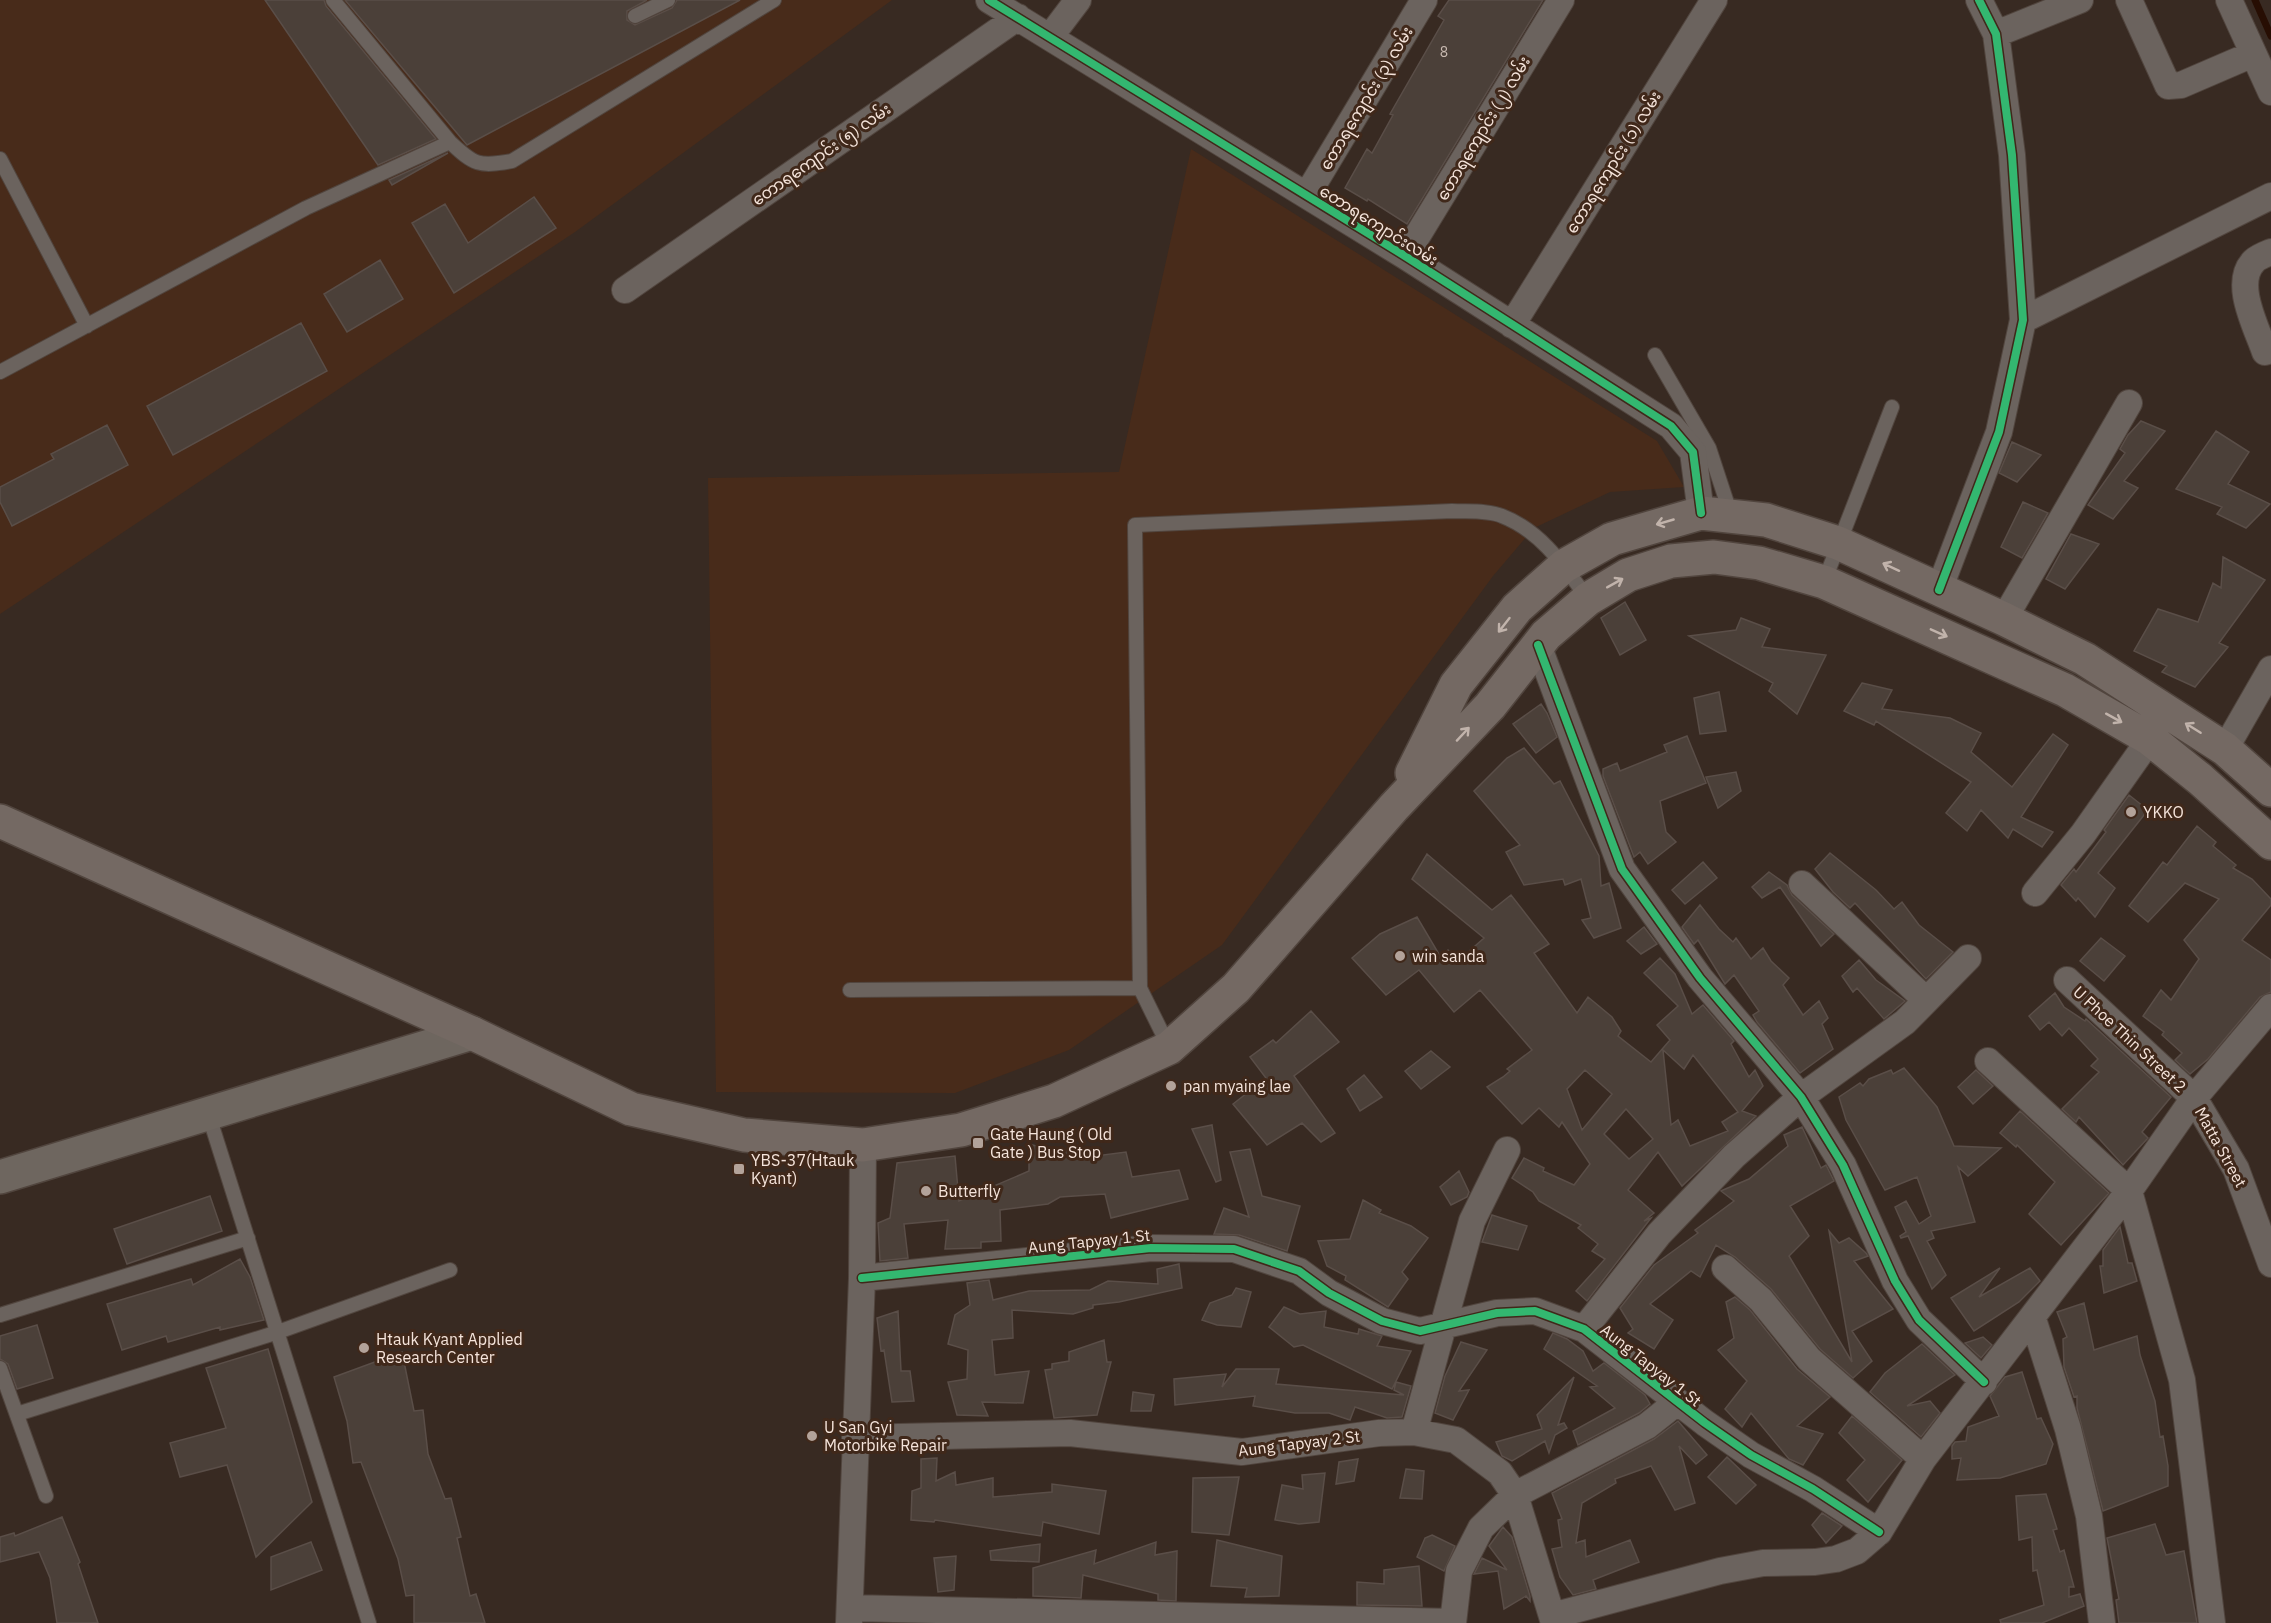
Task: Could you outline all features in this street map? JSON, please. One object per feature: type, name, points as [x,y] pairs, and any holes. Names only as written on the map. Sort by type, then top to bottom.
[{"type":"highway","points":[[1394,807],[1456,684],[1517,608],[1564,566],[1612,539],[1663,522],[1716,515],[1766,520],[1839,543],[2085,659],[2225,749],[2271,790]]},
{"type":"highway","points":[[0,821],[472,1033],[631,1109],[744,1136],[863,1145],[961,1130],[1054,1101],[1169,1048],[1236,988],[1394,807],[1490,706],[1538,645],[1588,598],[1628,576],[1671,561],[1713,557],[1760,563],[1824,582],[2065,690],[2150,739],[2200,779],[2271,843]]},
{"type":"main road","points":[[0,1177],[472,1033]]},
{"type":"street","name":"တောရကျောင်းလမ်း","points":[[989,0],[1405,256],[1671,426],[1693,452],[1716,515]]},
{"type":"street","points":[[1050,37],[1078,0]]},
{"type":"street","name":"တောရကျောင်း (၃) လမ်း","points":[[1307,195],[1424,0]]},
{"type":"street","name":"တောရကျောင်း (၂) လမ်း","points":[[1405,256],[1561,0]]},
{"type":"street","name":"တောရကျောင်း (၁) လမ်း","points":[[1512,325],[1714,0]]},
{"type":"street","points":[[1939,590],[1998,432],[2023,320],[2013,155],[1996,34],[1979,0]]},
{"type":"street","points":[[1996,34],[2080,0]]},
{"type":"street","points":[[2129,0],[2168,86],[2181,85],[2253,54]]},
{"type":"street","points":[[2229,0],[2271,92]]},
{"type":"street","name":"တောရကျောင်း (၅) လမ်း","points":[[625,290],[1017,17]]},
{"type":"street","points":[[2023,320],[2271,196]]},
{"type":"street","points":[[2265,352],[2245,293],[2245,277],[2254,261],[2271,252]]},
{"type":"street","points":[[2004,619],[2129,404]]},
{"type":"street","points":[[1538,645],[1622,869],[1700,978],[1801,1097],[1843,1165],[1895,1281],[1919,1320],[1984,1382]]},
{"type":"street","points":[[2225,749],[2271,669]]},
{"type":"street","points":[[2035,893],[2083,834],[2150,739]]},
{"type":"street","points":[[1802,884],[1926,1000]]},
{"type":"street","points":[[1584,1329],[1659,1234],[1734,1156],[1801,1097],[1905,1022],[1968,958]]},
{"type":"street","name":"U Phoe Thin Street 2","points":[[2067,980],[2194,1098]]},
{"type":"street","points":[[1553,1620],[1720,1571],[1763,1563],[1836,1559],[1857,1551],[1879,1532],[1923,1459],[2129,1191],[2194,1098],[2271,1007]]},
{"type":"street","points":[[1988,1061],[2129,1191],[2182,1380],[2212,1623]]},
{"type":"street","name":"Matta Street","points":[[2194,1098],[2236,1169],[2271,1264]]},
{"type":"street","points":[[863,1145],[862,1278],[850,1616],[1453,1622],[1459,1571],[1481,1528],[1515,1495],[1647,1426],[1676,1403]]},
{"type":"street","points":[[1414,1432],[1472,1221],[1507,1150]]},
{"type":"street","name":"Aung Tapyay 1 St","points":[[862,1278],[1151,1248],[1234,1249],[1299,1271],[1329,1293],[1382,1321],[1420,1330],[1497,1313],[1535,1311],[1584,1329],[1676,1403],[1751,1455],[1813,1490],[1879,1532]]},
{"type":"street","points":[[1725,1268],[1761,1300],[1809,1359],[1923,1459]]},
{"type":"street","points":[[2032,1319],[2068,1429],[2089,1516],[2102,1623]]},
{"type":"street","name":"Aung Tapyay 2 St","points":[[855,1438],[1070,1433],[1242,1452],[1380,1433],[1414,1432],[1456,1440],[1500,1473],[1515,1495],[1553,1620]]},
{"type":"lane","points":[[333,0],[450,142],[469,161],[484,166],[512,161],[774,0]]},
{"type":"lane","points":[[635,16],[668,0]]},
{"type":"lane","points":[[0,372],[306,208],[450,142]]},
{"type":"lane","points":[[0,159],[87,326]]},
{"type":"lane","points":[[1655,355],[1709,448],[1716,515]]},
{"type":"lane","points":[[1824,582],[1892,407]]},
{"type":"lane","points":[[1169,1048],[1140,988],[1135,525],[1452,511],[1501,515],[1538,537],[1588,598]]},
{"type":"lane","points":[[850,990],[1140,988]]},
{"type":"lane","points":[[208,1113],[369,1623]]},
{"type":"lane","points":[[0,1315],[248,1238]]},
{"type":"lane","points":[[17,1414],[278,1332],[450,1270]]},
{"type":"lane","points":[[0,1368],[46,1496]]},
{"type":"shaded area","points":[[0,0],[892,0],[575,232],[0,614]]},
{"type":"shaded area","points":[[1191,149],[1657,441],[1684,487],[1610,492],[1534,528],[1493,576],[1222,945],[1069,1050],[955,1093],[716,1092],[708,478],[1119,472]]},
{"type":"building","points":[[265,0],[324,0],[326,6],[436,139],[378,165]]},
{"type":"building","points":[[345,0],[647,0],[627,11],[627,20],[635,25],[672,8],[677,0],[740,0],[467,145]]},
{"type":"building","points":[[1449,0],[1543,0],[1407,224],[1368,199],[1367,201],[1345,188],[1367,149],[1372,153],[1393,115],[1390,114],[1444,20],[1438,16]]},
{"type":"building","points":[[448,153],[392,185],[389,180]]},
{"type":"building","points":[[534,197],[556,228],[454,293],[412,223],[445,204],[468,243]]},
{"type":"building","points":[[380,260],[403,299],[347,332],[324,294]]},
{"type":"building","points":[[301,323],[327,371],[173,455],[147,406]]},
{"type":"building","points":[[2141,421],[2165,431],[2124,481],[2138,488],[2113,519],[2088,505],[2125,453],[2120,449],[2128,435]]},
{"type":"building","points":[[107,425],[128,465],[12,526],[0,502],[0,487],[54,459],[51,454]]},
{"type":"building","points":[[2216,431],[2249,452],[2228,484],[2270,504],[2246,528],[2217,514],[2222,507],[2176,489]]},
{"type":"building","points":[[2012,442],[2041,455],[2017,482],[1999,473]]},
{"type":"building","points":[[2023,502],[2048,513],[2022,558],[2001,547]]},
{"type":"building","points":[[2071,534],[2099,544],[2065,589],[2046,579]]},
{"type":"building","points":[[2223,557],[2265,580],[2219,643],[2228,647],[2195,687],[2162,672],[2167,666],[2134,651],[2158,609],[2198,622],[2213,583],[2221,588]]},
{"type":"building","points":[[1625,602],[1646,640],[1620,655],[1601,618]]},
{"type":"building","points":[[1741,618],[1770,629],[1762,647],[1826,655],[1797,714],[1769,691],[1773,683],[1689,636],[1736,630]]},
{"type":"building","points":[[1862,683],[1892,690],[1882,709],[1950,718],[1981,733],[1971,752],[2012,787],[2053,734],[2068,745],[2021,817],[2053,832],[2042,847],[2013,829],[2008,838],[1981,810],[1967,831],[1946,813],[1971,782],[1876,721],[1874,725],[1844,711]]},
{"type":"building","points":[[1719,692],[1726,731],[1700,734],[1694,698]]},
{"type":"building","points":[[1541,704],[1557,737],[1536,753],[1513,724]]},
{"type":"building","points":[[1687,736],[1706,783],[1660,801],[1666,832],[1676,842],[1648,864],[1640,852],[1634,857],[1603,776],[1603,769],[1617,763],[1620,771],[1667,752],[1664,745]]},
{"type":"building","points":[[1524,748],[1554,784],[1560,781],[1599,856],[1601,886],[1609,883],[1621,928],[1594,938],[1582,920],[1591,918],[1581,879],[1565,885],[1563,879],[1524,885],[1506,852],[1520,845],[1474,791],[1507,758]]},
{"type":"building","points":[[1736,772],[1741,791],[1718,808],[1706,777]]},
{"type":"building","points":[[2129,795],[2148,810],[2098,873],[2115,888],[2095,917],[2078,898],[2076,901],[2061,885],[2074,869],[2076,872],[2106,832],[2104,830]]},
{"type":"building","points":[[2197,826],[2216,842],[2213,846],[2236,865],[2233,868],[2252,879],[2271,899],[2271,905],[2242,940],[2271,960],[2271,992],[2260,997],[2208,1059],[2190,1074],[2175,1060],[2182,1053],[2162,1035],[2164,1032],[2143,1016],[2161,990],[2171,1000],[2199,959],[2184,940],[2219,899],[2185,883],[2148,922],[2129,906],[2163,862],[2167,865]]},
{"type":"building","points":[[1830,853],[1876,890],[1894,909],[1902,902],[1919,925],[1953,952],[1926,979],[1855,903],[1850,908],[1833,892],[1815,869]]},
{"type":"building","points":[[1427,854],[1492,910],[1511,895],[1549,944],[1534,953],[1577,1013],[1588,997],[1612,1017],[1621,1031],[1618,1036],[1651,1062],[1670,1040],[1657,1025],[1678,1006],[1644,973],[1660,958],[1675,974],[1692,1014],[1703,1005],[1734,1041],[1731,1044],[1749,1077],[1755,1070],[1763,1086],[1742,1111],[1756,1116],[1682,1186],[1658,1152],[1628,1190],[1654,1213],[1644,1221],[1651,1218],[1587,1301],[1576,1291],[1605,1259],[1592,1251],[1598,1244],[1578,1228],[1581,1225],[1539,1201],[1533,1192],[1512,1178],[1524,1158],[1544,1168],[1543,1171],[1574,1185],[1590,1164],[1562,1122],[1559,1127],[1539,1108],[1522,1124],[1487,1087],[1503,1077],[1510,1071],[1507,1069],[1532,1050],[1480,990],[1454,1012],[1419,970],[1386,995],[1352,958],[1380,934],[1417,917],[1440,956],[1448,950],[1457,962],[1484,938],[1412,879]],"holes":[[[1663,1050],[1684,1069],[1693,1055],[1738,1112],[1722,1122],[1728,1131],[1690,1146],[1678,1120],[1671,1125]],[[1585,1070],[1612,1094],[1582,1130],[1567,1089]],[[1626,1109],[1653,1139],[1629,1159],[1604,1134]]]},
{"type":"building","points":[[1703,862],[1717,878],[1685,904],[1672,890]]},
{"type":"building","points":[[1769,872],[1787,885],[1792,895],[1834,934],[1821,946],[1780,887],[1762,898],[1752,887]]},
{"type":"building","points":[[1700,905],[1733,942],[1736,938],[1751,959],[1763,948],[1771,961],[1789,978],[1783,985],[1803,1015],[1819,1001],[1828,1018],[1822,1024],[1833,1049],[1800,1073],[1757,1022],[1753,1015],[1759,1011],[1734,975],[1725,984],[1698,940],[1694,944],[1682,927]]},
{"type":"building","points":[[1644,927],[1657,944],[1641,954],[1627,941]]},
{"type":"building","points":[[2101,938],[2125,956],[2104,981],[2080,961]]},
{"type":"building","points":[[1859,960],[1876,980],[1905,1001],[1884,1019],[1857,988],[1853,992],[1842,976]]},
{"type":"building","points":[[2055,993],[2064,1007],[2085,1021],[2086,1019],[2171,1097],[2142,1132],[2148,1138],[2123,1165],[2079,1117],[2076,1122],[2062,1109],[2099,1072],[2091,1066],[2098,1059],[2069,1028],[2062,1036],[2049,1022],[2040,1030],[2029,1016]]},
{"type":"building","points":[[1311,1011],[1339,1042],[1294,1076],[1335,1133],[1321,1142],[1302,1123],[1267,1145],[1233,1104],[1266,1078],[1250,1057],[1273,1040],[1276,1043]]},
{"type":"building","points":[[1431,1051],[1450,1067],[1421,1089],[1405,1071]]},
{"type":"building","points":[[1904,1068],[1937,1107],[1954,1146],[2001,1148],[1968,1176],[1958,1167],[1975,1222],[1931,1231],[1934,1238],[1927,1241],[1946,1275],[1932,1289],[1908,1236],[1901,1238],[1900,1236],[1906,1232],[1895,1207],[1906,1201],[1919,1224],[1931,1216],[1917,1177],[1885,1190],[1846,1120],[1839,1097],[1860,1083],[1863,1086],[1869,1079],[1891,1070],[1893,1074]]},
{"type":"building","points":[[1976,1070],[1993,1086],[1973,1104],[1958,1087]]},
{"type":"building","points":[[1364,1075],[1382,1097],[1360,1111],[1347,1089]]},
{"type":"building","points":[[2020,1111],[2109,1193],[2061,1245],[2029,1214],[2055,1182],[2017,1145],[2016,1147],[2000,1133]]},
{"type":"building","points":[[1212,1125],[1221,1180],[1216,1182],[1192,1129]]},
{"type":"building","points":[[1802,1127],[1821,1168],[1826,1165],[1834,1181],[1790,1206],[1809,1236],[1789,1256],[1852,1362],[1829,1231],[1839,1243],[1849,1238],[1866,1253],[1868,1256],[1854,1261],[1893,1309],[1852,1331],[1872,1361],[1853,1378],[1820,1349],[1771,1289],[1735,1257],[1716,1245],[1700,1277],[1691,1271],[1650,1304],[1673,1320],[1654,1349],[1628,1333],[1633,1329],[1620,1308],[1654,1265],[1698,1233],[1695,1230],[1734,1201],[1721,1191],[1749,1179],[1788,1146],[1784,1135]]},
{"type":"building","points":[[1029,1144],[1051,1150],[1087,1152],[1088,1157],[1126,1152],[1132,1177],[1179,1170],[1188,1199],[1111,1218],[1105,1194],[1060,1197],[1048,1204],[1000,1210],[1001,1241],[981,1242],[981,1248],[945,1249],[948,1220],[904,1224],[908,1258],[880,1261],[878,1223],[890,1218],[897,1163],[955,1156],[959,1201],[1029,1171]]},
{"type":"building","points":[[1250,1149],[1262,1196],[1300,1206],[1287,1251],[1239,1235],[1214,1234],[1224,1208],[1249,1217],[1230,1152]]},
{"type":"building","points":[[1459,1171],[1469,1192],[1467,1197],[1451,1205],[1440,1187]]},
{"type":"building","points":[[210,1196],[222,1231],[127,1264],[114,1229]]},
{"type":"building","points":[[1363,1200],[1381,1210],[1379,1213],[1411,1226],[1428,1238],[1402,1272],[1408,1279],[1388,1307],[1345,1280],[1346,1276],[1327,1266],[1318,1241],[1350,1239]]},
{"type":"building","points":[[1492,1215],[1527,1226],[1518,1250],[1482,1242]]},
{"type":"building","points":[[2120,1227],[2128,1263],[2132,1263],[2137,1281],[2104,1293],[2100,1266],[2103,1266],[2103,1250]]},
{"type":"building","points":[[240,1259],[250,1277],[264,1320],[220,1330],[220,1327],[168,1342],[166,1336],[122,1350],[107,1304],[191,1279],[193,1285]]},
{"type":"building","points":[[1179,1264],[1182,1288],[1119,1302],[1093,1305],[1093,1308],[1073,1314],[1012,1310],[1013,1338],[992,1340],[995,1375],[1029,1371],[1023,1403],[982,1402],[988,1416],[957,1415],[948,1382],[967,1379],[968,1350],[948,1344],[955,1315],[970,1305],[967,1283],[989,1280],[993,1300],[1029,1291],[1090,1290],[1108,1281],[1158,1284],[1157,1269]]},
{"type":"building","points":[[2000,1268],[1979,1297],[2030,1268],[2040,1281],[2019,1302],[1974,1331],[1951,1298]]},
{"type":"building","points":[[1236,1288],[1251,1292],[1241,1327],[1217,1325],[1202,1320],[1210,1303],[1232,1295]]},
{"type":"building","points":[[1735,1297],[1750,1310],[1797,1369],[1830,1397],[1797,1426],[1823,1434],[1803,1465],[1789,1459],[1751,1413],[1742,1427],[1725,1409],[1747,1381],[1718,1350],[1734,1338],[1726,1302]]},
{"type":"building","points":[[2084,1303],[2094,1350],[2137,1336],[2140,1355],[2155,1401],[2160,1437],[2163,1436],[2168,1466],[2168,1486],[2103,1511],[2077,1408],[2077,1396],[2074,1397],[2064,1367],[2063,1339],[2067,1337],[2057,1312]]},
{"type":"building","points":[[1284,1307],[1300,1314],[1326,1311],[1324,1327],[1358,1334],[1359,1329],[1382,1336],[1377,1346],[1411,1351],[1392,1389],[1303,1345],[1294,1347],[1269,1327]]},
{"type":"building","points":[[898,1311],[901,1371],[910,1371],[914,1401],[892,1402],[884,1350],[881,1351],[877,1318]]},
{"type":"building","points":[[37,1325],[53,1378],[17,1389],[8,1364],[0,1359],[0,1336]]},
{"type":"building","points":[[1553,1333],[1567,1339],[1583,1351],[1593,1371],[1604,1363],[1645,1395],[1650,1404],[1639,1413],[1578,1445],[1573,1431],[1615,1408],[1590,1387],[1597,1386],[1544,1349]]},
{"type":"building","points":[[1983,1337],[1992,1345],[1981,1358],[1965,1343]]},
{"type":"building","points":[[1104,1340],[1107,1362],[1111,1362],[1097,1415],[1054,1418],[1045,1370],[1052,1369],[1052,1364],[1069,1361],[1069,1352]]},
{"type":"building","points":[[1461,1342],[1487,1350],[1459,1391],[1469,1390],[1453,1420],[1435,1413],[1445,1376]]},
{"type":"building","points":[[1922,1344],[1955,1375],[1907,1406],[1930,1401],[1940,1413],[1921,1437],[1870,1392],[1885,1373]]},
{"type":"building","points":[[268,1349],[312,1502],[256,1557],[227,1465],[180,1477],[170,1443],[226,1428],[206,1368]]},
{"type":"building","points":[[402,1352],[414,1411],[423,1410],[428,1454],[445,1499],[451,1498],[461,1537],[457,1538],[470,1596],[476,1594],[485,1623],[414,1623],[414,1595],[406,1596],[398,1559],[361,1462],[353,1463],[347,1421],[334,1377]]},
{"type":"building","points":[[1236,1369],[1279,1369],[1276,1384],[1404,1395],[1394,1390],[1396,1382],[1411,1386],[1402,1417],[1387,1418],[1355,1407],[1350,1420],[1329,1413],[1295,1413],[1253,1406],[1255,1396],[1175,1405],[1174,1379],[1226,1374],[1222,1387]]},
{"type":"building","points":[[2022,1372],[2037,1419],[2041,1418],[2053,1444],[2046,1464],[2000,1478],[1957,1480],[1961,1458],[1952,1459],[1952,1446],[1955,1442],[1966,1441],[1968,1427],[1999,1416],[1990,1396],[2005,1377]]},
{"type":"building","points":[[1574,1377],[1558,1425],[1564,1423],[1567,1428],[1555,1435],[1549,1453],[1545,1441],[1512,1461],[1502,1456],[1496,1442],[1542,1429],[1537,1415]]},
{"type":"building","points":[[1133,1392],[1154,1395],[1151,1411],[1131,1411]]},
{"type":"building","points":[[1852,1416],[1902,1460],[1868,1502],[1847,1480],[1865,1460],[1839,1433]]},
{"type":"building","points":[[1678,1421],[1707,1455],[1696,1464],[1679,1446],[1695,1503],[1675,1510],[1651,1466],[1615,1479],[1616,1483],[1582,1503],[1576,1543],[1585,1540],[1586,1557],[1630,1540],[1639,1562],[1593,1580],[1596,1589],[1573,1595],[1560,1577],[1552,1549],[1562,1547],[1558,1520],[1562,1519],[1552,1493],[1654,1439]]},
{"type":"building","points":[[1727,1457],[1756,1485],[1736,1504],[1708,1477]]},
{"type":"building","points":[[937,1458],[936,1481],[955,1472],[956,1485],[993,1478],[993,1497],[1052,1492],[1052,1484],[1106,1491],[1099,1534],[1043,1522],[1041,1536],[935,1520],[934,1522],[911,1520],[912,1491],[921,1488],[921,1459]]},
{"type":"building","points":[[1358,1459],[1354,1481],[1336,1484],[1339,1462]]},
{"type":"building","points":[[1406,1469],[1424,1471],[1422,1499],[1400,1498]]},
{"type":"building","points":[[1325,1473],[1319,1522],[1299,1524],[1275,1520],[1282,1485],[1303,1489],[1302,1475]]},
{"type":"building","points":[[1239,1477],[1229,1535],[1192,1532],[1193,1478]]},
{"type":"building","points":[[2046,1494],[2057,1529],[2053,1530],[2060,1552],[2064,1550],[2074,1587],[2069,1587],[2069,1597],[2080,1594],[2084,1606],[2042,1623],[2001,1623],[2000,1620],[2044,1605],[2037,1570],[2033,1571],[2032,1537],[2019,1540],[2016,1496]]},
{"type":"building","points":[[1822,1513],[1842,1526],[1826,1543],[1812,1525]]},
{"type":"building","points":[[62,1517],[80,1562],[78,1564],[98,1623],[57,1623],[50,1578],[39,1552],[0,1562],[0,1537],[14,1533],[15,1536]]},
{"type":"building","points":[[2155,1524],[2166,1555],[2184,1551],[2197,1623],[2119,1623],[2116,1600],[2119,1599],[2107,1538]]},
{"type":"building","points":[[1503,1527],[1512,1537],[1530,1596],[1530,1601],[1526,1596],[1504,1609],[1498,1571],[1474,1574],[1482,1558],[1507,1570],[1489,1546]]},
{"type":"building","points":[[1432,1535],[1455,1546],[1444,1571],[1417,1557],[1425,1538]]},
{"type":"building","points":[[1217,1540],[1282,1556],[1279,1596],[1245,1597],[1247,1588],[1211,1586]]},
{"type":"building","points":[[311,1542],[322,1570],[271,1590],[271,1557]]},
{"type":"building","points":[[1156,1542],[1155,1555],[1177,1551],[1176,1601],[1158,1600],[1158,1594],[1083,1575],[1081,1598],[1033,1596],[1033,1568],[1096,1550],[1094,1564]]},
{"type":"building","points":[[1040,1544],[1039,1562],[991,1560],[990,1551]]},
{"type":"building","points":[[956,1556],[954,1590],[938,1592],[934,1558]]},
{"type":"building","points":[[1419,1566],[1422,1606],[1357,1605],[1357,1582],[1384,1584],[1384,1570]]},
{"type":"waterway","points":[[2255,0],[2271,36]]},
{"type":"cycle path","points":[[989,0],[1405,256],[1671,426],[1693,452],[1701,513]]},
{"type":"cycle path","points":[[1939,590],[1999,432],[2023,320],[2012,155],[1996,34],[1979,0]]},
{"type":"cycle path","points":[[1538,645],[1622,869],[1700,978],[1801,1097],[1843,1165],[1895,1281],[1919,1320],[1984,1382]]},
{"type":"cycle path","points":[[862,1278],[1151,1248],[1234,1249],[1299,1271],[1329,1293],[1382,1321],[1420,1331],[1497,1313],[1535,1311],[1584,1329],[1705,1423],[1751,1455],[1813,1489],[1879,1532]]},
{"type":"place","name":"YKKO","points":[[2131,812]]},
{"type":"place","name":"win sanda","points":[[1400,956]]},
{"type":"place","name":"pan myaing lae","points":[[1171,1086]]},
{"type":"place","name":"Gate Haung ( Old Gate ) Bus Stop","points":[[978,1143]]},
{"type":"place","name":"YBS-37(Htauk Kyant)","points":[[739,1169]]},
{"type":"place","name":"Butterfly","points":[[926,1191]]},
{"type":"place","name":"Htauk Kyant Applied Research Center","points":[[364,1348]]},
{"type":"place","name":"U San Gyi Motorbike Repair","points":[[812,1436]]}]
